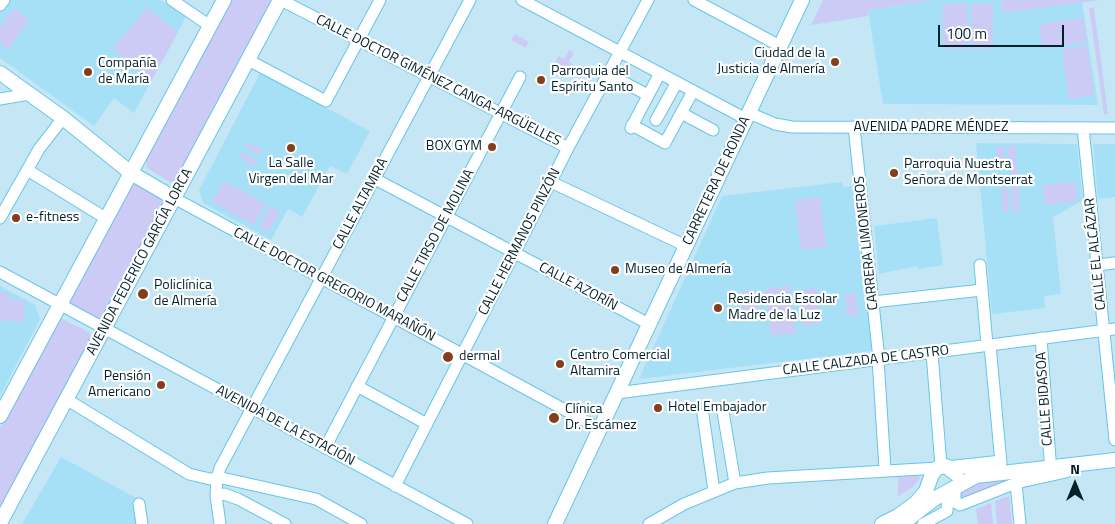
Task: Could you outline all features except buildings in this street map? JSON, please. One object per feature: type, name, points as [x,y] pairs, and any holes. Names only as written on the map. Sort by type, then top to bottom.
[{"type":"main road","points":[[0,416],[224,0]]},
{"type":"main road","name":"AVENIDA FEDERICO GARCÍA LORCA","points":[[0,523],[280,0]]},
{"type":"main road","name":"CARRETERA DE RONDA","points":[[555,524],[802,0]]},
{"type":"main road","points":[[0,73],[64,118],[132,173],[174,198]]},
{"type":"main road","points":[[882,524],[898,516],[916,503],[938,472],[1001,463],[1115,452]]},
{"type":"main road","points":[[902,524],[950,491],[972,478],[987,473],[1115,460]]},
{"type":"main road","points":[[938,472],[936,491],[950,491]]},
{"type":"main road","points":[[938,472],[958,477],[950,491]]},
{"type":"street","points":[[0,5],[4,0]]},
{"type":"street","points":[[172,0],[210,26]]},
{"type":"street","name":"CALLE DOCTOR GIMÉNEZ CANGA-ARGÜELLES","points":[[280,0],[568,148]]},
{"type":"street","points":[[248,60],[326,100],[380,0]]},
{"type":"street","name":"CALLE ALTAMIRA","points":[[217,478],[252,408],[470,0]]},
{"type":"street","name":"AVENIDA PADRE MÉNDEZ","points":[[522,0],[676,82],[747,116],[786,126],[1115,128]]},
{"type":"street","name":"CALLE HERMANOS PINZÓN","points":[[395,486],[568,148],[648,0]]},
{"type":"street","points":[[694,0],[780,46]]},
{"type":"street","points":[[660,73],[632,126],[665,142],[693,90]]},
{"type":"street","points":[[608,74],[648,95]]},
{"type":"street","name":"CALLE TIRSO DE MOLINA","points":[[325,448],[520,77]]},
{"type":"street","points":[[656,120],[676,82]]},
{"type":"street","points":[[0,98],[29,94]]},
{"type":"street","points":[[640,111],[673,129]]},
{"type":"street","points":[[681,113],[713,130]]},
{"type":"street","points":[[0,218],[39,149],[64,118]]},
{"type":"street","name":"CARRERA LIMONEROS","points":[[854,127],[879,359],[885,469]]},
{"type":"street","name":"CALLE EL ALCÁZAR","points":[[1083,128],[1097,265],[1109,329],[1115,440]]},
{"type":"street","points":[[28,171],[106,219]]},
{"type":"street","name":"CALLE AZORÍN","points":[[375,179],[649,324]]},
{"type":"street","points":[[551,182],[686,246]]},
{"type":"street","name":"CALLE DOCTOR GREGORIO MARAÑÓN","points":[[174,198],[600,429]]},
{"type":"street","points":[[1097,265],[1115,263]]},
{"type":"street","points":[[980,265],[1001,463]]},
{"type":"street","name":"AVENIDA DE LA ESTACIÓN","points":[[0,272],[467,524]]},
{"type":"street","points":[[873,302],[982,290]]},
{"type":"street","name":"CALLE CALZADA DE CASTRO","points":[[617,393],[1109,329]]},
{"type":"street","name":"CALLE BIDASOA","points":[[1041,338],[1050,459]]},
{"type":"street","points":[[648,524],[684,504],[735,483],[768,478],[885,469],[913,468],[938,472],[932,352]]},
{"type":"street","points":[[357,386],[427,424]]},
{"type":"street","points":[[66,399],[189,474],[210,479],[217,478],[240,482],[316,499],[361,524]]},
{"type":"street","points":[[723,412],[735,483]]},
{"type":"street","points":[[703,415],[714,491]]},
{"type":"street","points":[[950,491],[955,502],[960,505],[1016,483],[1056,473],[1115,467]]},
{"type":"street","points":[[217,478],[216,496],[220,524]]},
{"type":"street","points":[[238,499],[240,482]]},
{"type":"street","points":[[1016,483],[1020,524]]},
{"type":"street","points":[[923,524],[947,511],[950,491]]},
{"type":"street","points":[[216,496],[224,494],[238,499],[281,523]]},
{"type":"street","points":[[139,504],[142,524]]},
{"type":"shaded area","name":"Compañía de María","points":[[9,0],[161,0],[186,17],[134,113],[114,98],[94,126],[0,58],[0,12]]},
{"type":"shaded area","points":[[229,0],[273,0],[177,180],[170,182],[147,168],[145,158]]},
{"type":"shaded area","points":[[823,0],[932,0],[868,10],[868,16],[811,25]]},
{"type":"shaded area","points":[[932,0],[1001,0],[1003,13],[1082,2],[1098,105],[883,104],[868,10]]},
{"type":"shaded area","points":[[1001,0],[1100,0],[1003,13]]},
{"type":"shaded area","points":[[943,4],[967,4],[967,49],[943,49]]},
{"type":"shaded area","points":[[971,4],[993,4],[993,49],[971,49]]},
{"type":"shaded area","points":[[14,8],[29,20],[8,49],[0,43],[0,27]]},
{"type":"shaded area","points":[[147,8],[178,32],[151,82],[113,48]]},
{"type":"shaded area","points":[[1089,8],[1094,8],[1108,114],[1104,114]]},
{"type":"shaded area","points":[[1083,18],[1087,42],[1042,48],[1039,24]]},
{"type":"shaded area","points":[[515,34],[529,42],[526,48],[511,40]]},
{"type":"shaded area","points":[[1087,45],[1094,95],[1069,99],[1062,49]]},
{"type":"shaded area","points":[[569,50],[574,52],[569,62],[573,64],[569,71],[555,63],[558,56],[564,59]]},
{"type":"shaded area","name":"La Salle Virgen del Mar","points":[[260,73],[370,131],[347,174],[330,166],[302,217],[288,209],[271,240],[203,203],[199,190]]},
{"type":"shaded area","points":[[249,142],[263,150],[260,154],[245,148]]},
{"type":"shaded area","points":[[976,143],[1077,144],[1083,200],[1053,217],[1061,294],[1044,296],[1045,308],[992,314]]},
{"type":"shaded area","points":[[1093,144],[1115,144],[1115,197],[1098,199]]},
{"type":"shaded area","points":[[1004,146],[1006,167],[998,168],[996,147]]},
{"type":"shaded area","points":[[1008,146],[1015,146],[1018,178],[1011,178]]},
{"type":"shaded area","points":[[243,152],[257,161],[254,166],[240,158]]},
{"type":"shaded area","points":[[224,181],[266,204],[254,225],[212,202]]},
{"type":"shaded area","points":[[136,182],[163,198],[164,204],[151,230],[160,244],[126,277],[102,320],[99,321],[70,307],[69,302],[131,185]]},
{"type":"shaded area","points":[[842,182],[843,187],[852,186],[872,351],[639,379],[722,196]]},
{"type":"shaded area","points":[[1076,182],[1078,201],[1045,205],[1043,185]]},
{"type":"shaded area","points":[[1018,186],[1020,211],[1014,211],[1011,187]]},
{"type":"shaded area","points":[[1008,187],[1010,211],[1003,212],[1001,188]]},
{"type":"shaded area","points":[[820,197],[826,247],[801,250],[795,200]]},
{"type":"shaded area","points":[[270,206],[280,211],[269,231],[259,226]]},
{"type":"shaded area","points":[[937,218],[943,265],[918,269],[917,266],[879,274],[874,226]]},
{"type":"shaded area","points":[[0,286],[35,305],[40,319],[0,396]]},
{"type":"shaded area","points":[[790,286],[796,333],[771,336],[765,289]]},
{"type":"shaded area","points":[[817,288],[821,323],[803,326],[798,291]]},
{"type":"shaded area","points":[[755,290],[759,319],[745,321],[741,291]]},
{"type":"shaded area","points":[[0,292],[9,293],[9,299],[25,301],[24,322],[0,320]]},
{"type":"shaded area","points":[[856,293],[858,315],[847,316],[845,294]]},
{"type":"shaded area","points":[[60,318],[89,332],[92,338],[0,511],[0,428]]},
{"type":"shaded area","points":[[61,457],[136,498],[137,524],[22,524]]},
{"type":"shaded area","points":[[916,475],[921,477],[913,487],[898,496],[898,477]]},
{"type":"shaded area","points":[[1021,475],[961,502],[959,496],[961,492],[974,482]]},
{"type":"shaded area","points":[[1009,496],[1012,524],[997,524],[995,501]]},
{"type":"shaded area","points":[[991,503],[993,524],[978,524],[976,509]]},
{"type":"place","name":"Ciudad de la Justicia de Almería","points":[[835,62]]},
{"type":"place","name":"Compañía de María","points":[[88,72]]},
{"type":"place","name":"Parroquia del Espíritu Santo","points":[[541,80]]},
{"type":"place","name":"BOX GYM","points":[[492,147]]},
{"type":"place","name":"La Salle Virgen del Mar","points":[[291,148]]},
{"type":"place","name":"Parroquia Nuestra Señora de Montserrat","points":[[894,173]]},
{"type":"place","name":"e-fitness","points":[[16,218]]},
{"type":"place","name":"Museo de Almería","points":[[615,270]]},
{"type":"place","name":"Policlínica de Almería","points":[[143,294]]},
{"type":"place","name":"Residencia Escolar Madre de la Luz","points":[[718,308]]},
{"type":"place","name":"dermal","points":[[448,357]]},
{"type":"place","name":"Centro Comercial Altamira","points":[[560,364]]},
{"type":"place","name":"Pensión Americano","points":[[161,385]]},
{"type":"place","name":"Hotel Embajador","points":[[658,408]]},
{"type":"place","name":"Clínica Dr. Escámez","points":[[554,418]]}]
